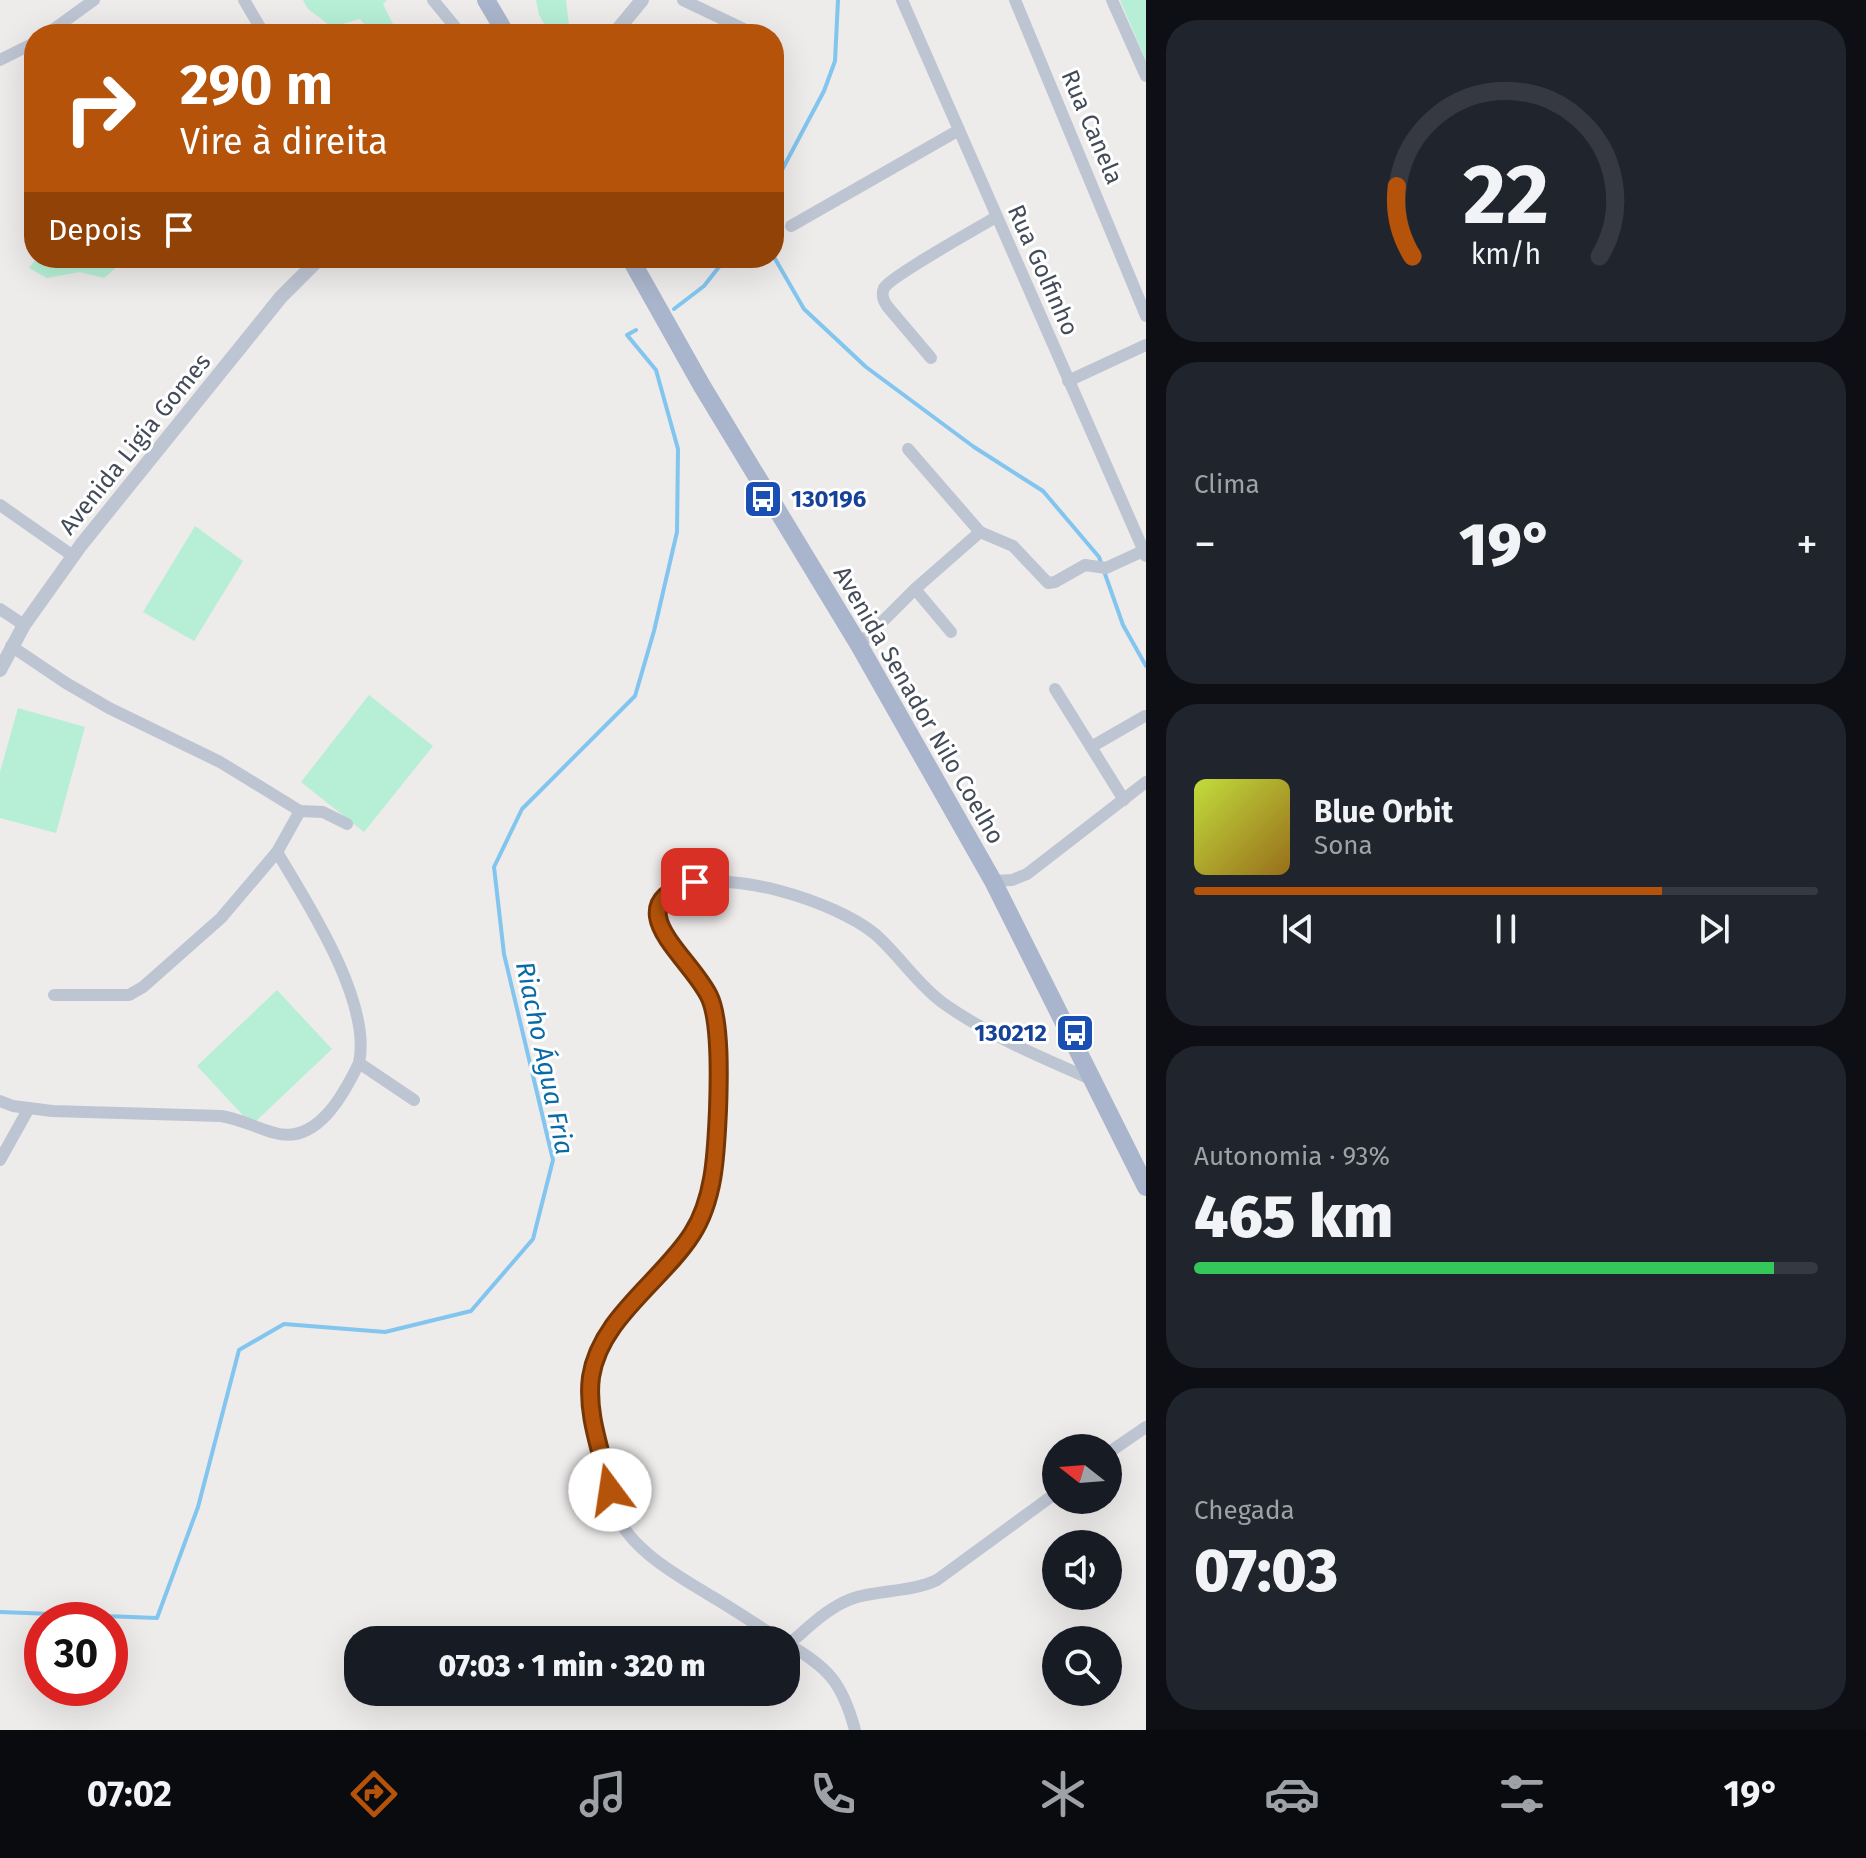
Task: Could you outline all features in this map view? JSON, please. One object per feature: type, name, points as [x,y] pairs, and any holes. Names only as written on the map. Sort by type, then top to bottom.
[{"type":"main road","points":[[486,0],[500,24]]},
{"type":"main road","name":"Avenida Senador Nilo Coelho","points":[[636,268],[702,386],[859,645],[993,881],[1146,1187]]},
{"type":"street","points":[[61,24],[94,0]]},
{"type":"street","points":[[244,0],[258,24]]},
{"type":"street","points":[[433,0],[453,24]]},
{"type":"street","points":[[622,24],[642,0]]},
{"type":"street","points":[[683,0],[733,24]]},
{"type":"street","name":"Rua Golfinho","points":[[902,0],[1144,554]]},
{"type":"street","name":"Rua Canela","points":[[1015,0],[1146,316]]},
{"type":"street","points":[[1112,0],[1146,76]]},
{"type":"street","points":[[0,60],[24,48]]},
{"type":"street","points":[[791,226],[959,130]]},
{"type":"street","points":[[931,358],[887,306],[883,297],[884,288],[899,275],[996,217]]},
{"type":"street","name":"Avenida Ligia Gomes","points":[[0,670],[24,625],[73,556],[281,297],[310,268]]},
{"type":"street","points":[[1068,381],[1146,345]]},
{"type":"street","points":[[908,449],[980,532],[989,533],[1013,546],[1048,583],[1085,565],[1103,569],[1144,554]]},
{"type":"street","points":[[0,505],[73,556]]},
{"type":"street","points":[[859,645],[915,589],[980,532]]},
{"type":"street","points":[[915,589],[951,632]]},
{"type":"street","points":[[0,609],[24,625]]},
{"type":"street","points":[[11,646],[109,708],[220,762],[300,811],[323,812],[347,824]]},
{"type":"street","points":[[1055,689],[1124,800]]},
{"type":"street","points":[[1091,747],[1145,716]]},
{"type":"street","points":[[993,881],[1012,880],[1027,874],[1146,782]]},
{"type":"street","points":[[54,995],[129,995],[143,987],[221,918],[277,852],[300,811]]},
{"type":"street","points":[[0,1101],[29,1108],[221,1116],[293,1136],[306,1131],[322,1118],[343,1095],[359,1063],[362,1048],[359,1021],[349,988],[326,938],[277,852]]},
{"type":"street","points":[[758,1626],[677,1578],[626,1529],[615,1510],[590,1400],[591,1375],[600,1349],[614,1325],[670,1264],[694,1231],[711,1189],[718,1096],[717,1041],[710,997],[658,924],[657,906],[664,895],[676,887],[713,879],[756,886],[833,909],[859,922],[877,936],[912,975],[943,1002],[1016,1046],[1091,1079]]},
{"type":"street","points":[[359,1063],[414,1100]]},
{"type":"street","points":[[0,1160],[29,1108]]},
{"type":"street","points":[[1122,1443],[1146,1427]]},
{"type":"street","points":[[800,1631],[839,1604],[857,1597],[923,1586],[937,1580],[1042,1503]]},
{"type":"street","points":[[800,1652],[826,1668],[836,1681],[855,1730]]},
{"type":"green space","points":[[303,0],[387,0],[383,4],[393,24],[364,24],[360,19],[328,24],[308,9]]},
{"type":"green space","points":[[536,0],[566,0],[569,24],[544,24]]},
{"type":"green space","points":[[1120,0],[1146,0],[1146,61]]},
{"type":"green space","points":[[29,268],[116,268],[104,278],[80,272],[47,278]]},
{"type":"green space","points":[[195,526],[243,561],[194,641],[143,612]]},
{"type":"green space","points":[[369,695],[433,746],[364,832],[301,782]]},
{"type":"green space","points":[[18,708],[85,727],[56,833],[0,818],[0,772]]},
{"type":"green space","points":[[277,990],[332,1049],[252,1125],[197,1066]]},
{"type":"waterway","name":"Riacho Água Fria","points":[[784,166],[824,91],[835,61],[838,0]]},
{"type":"waterway","name":"Riacho Água Fria","points":[[674,309],[704,286],[718,268]]},
{"type":"waterway","points":[[780,268],[804,309],[866,367],[974,447],[1043,491],[1099,557],[1123,625],[1146,666]]},
{"type":"waterway","name":"Riacho Água Fria","points":[[0,1612],[157,1618],[198,1507],[239,1350],[284,1324],[385,1332],[471,1311],[533,1239],[553,1160],[504,954],[494,867],[522,809],[635,696],[654,631],[677,532],[678,449],[656,370],[627,335],[636,330]]},
{"type":"place","name":"130196","points":[[763,499]]},
{"type":"place","name":"130212","points":[[1075,1033]]},
{"type":"route","points":[[610,1490],[590,1400],[591,1375],[600,1349],[614,1325],[670,1264],[694,1231],[711,1189],[718,1096],[717,1041],[710,997],[658,924],[656,913],[664,895],[676,887],[695,882]]}]
